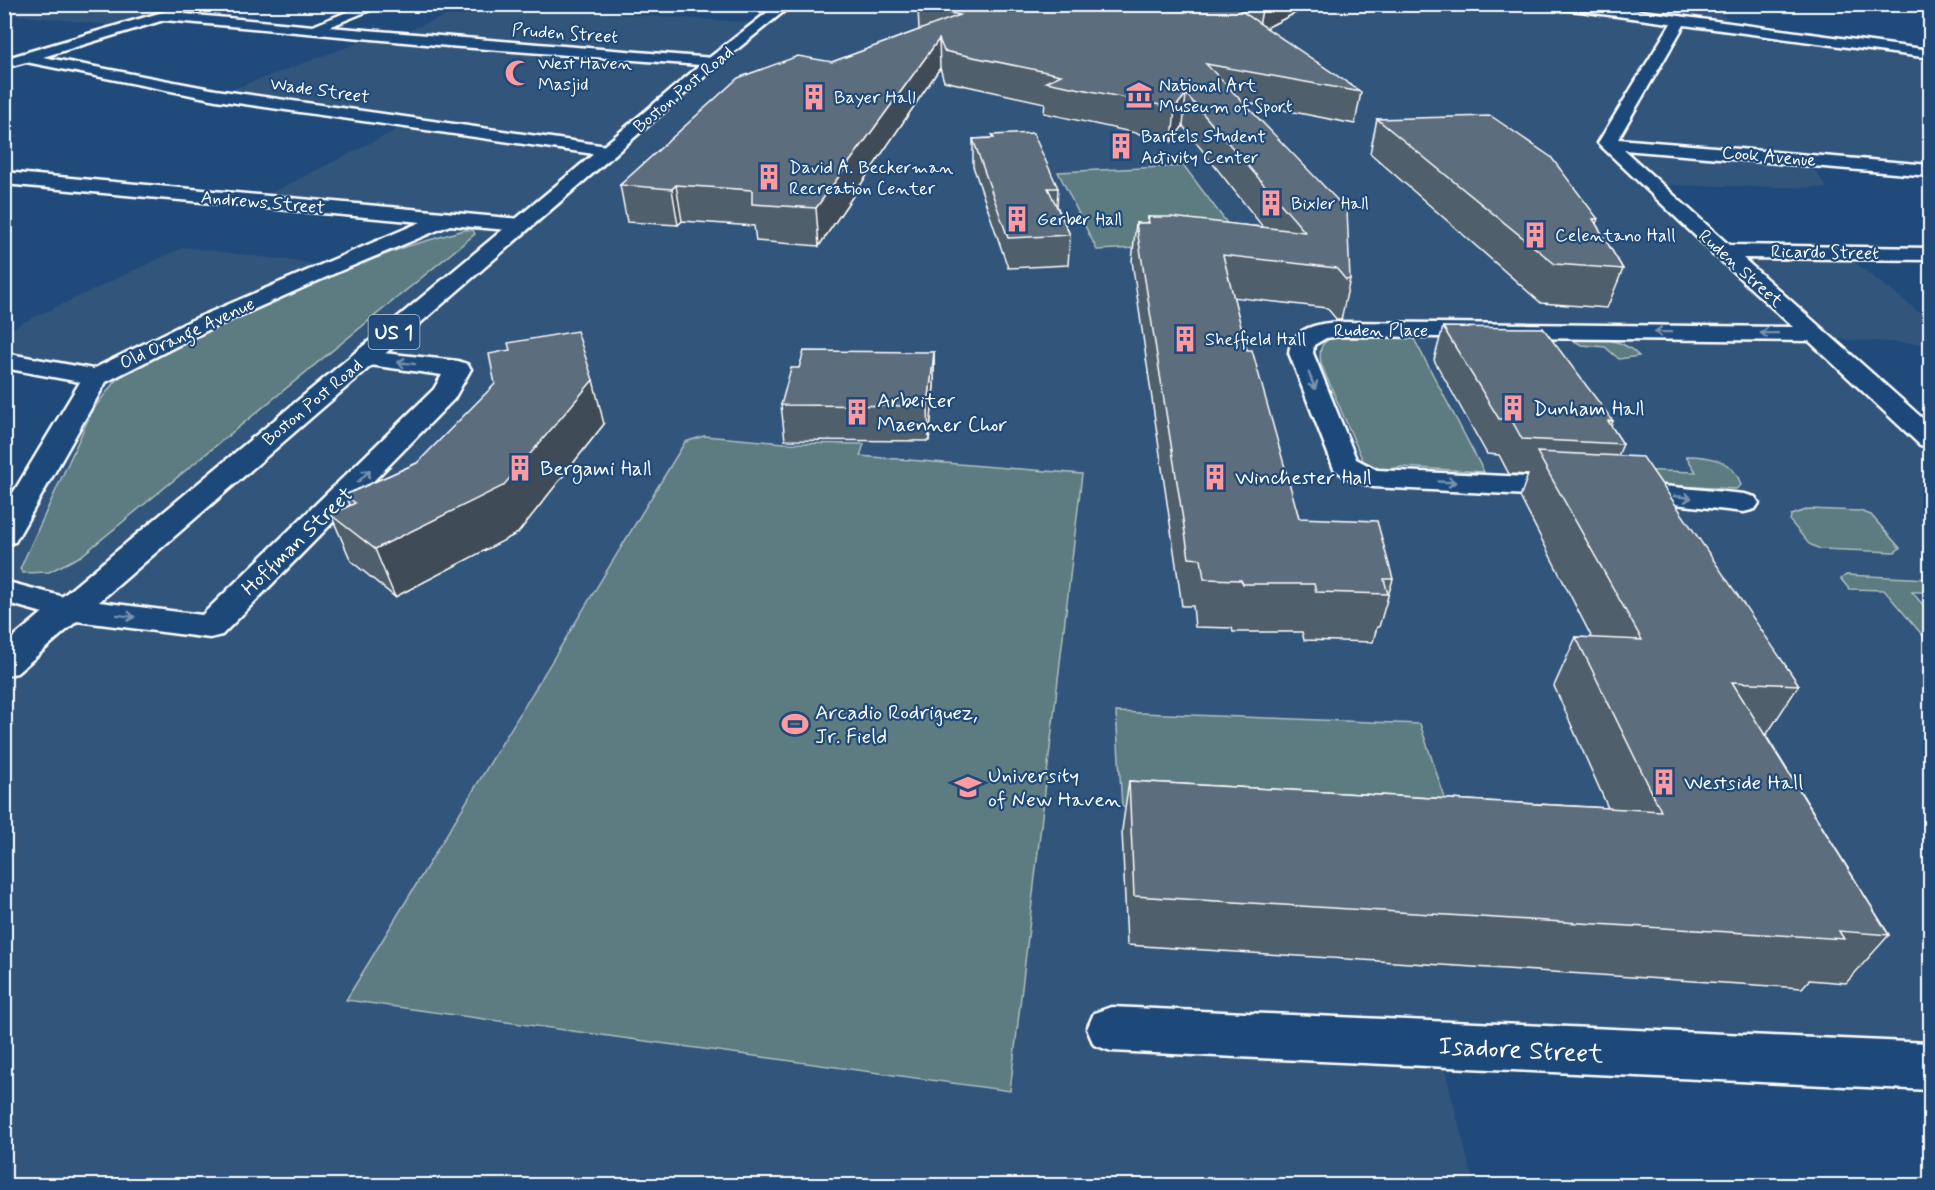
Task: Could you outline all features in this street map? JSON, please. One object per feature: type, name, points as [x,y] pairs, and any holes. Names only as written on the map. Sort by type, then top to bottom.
[{"type":"street","points":[[312,29],[379,4]]},
{"type":"street","name":"Boston Post Road","points":[[4,664],[713,62],[787,4]]},
{"type":"street","points":[[1557,4],[1930,54]]},
{"type":"street","points":[[4,64],[168,10],[197,5]]},
{"type":"street","name":"Pruden Street","points":[[168,10],[312,29],[448,42],[713,62]]},
{"type":"street","points":[[1607,143],[1680,20]]},
{"type":"street","points":[[1850,43],[1930,39]]},
{"type":"street","name":"Wade Street","points":[[27,58],[216,95],[608,151]]},
{"type":"street","name":"Cook Avenue","points":[[1607,143],[1930,170]]},
{"type":"street","name":"Ruden Street","points":[[1607,143],[1720,251],[1816,334],[1930,440]]},
{"type":"street","name":"Andrews Street","points":[[4,178],[521,225]]},
{"type":"street","name":"Old Orange Avenue","points":[[4,535],[96,377],[200,325],[332,266],[446,219]]},
{"type":"street","name":"Ricardo Street","points":[[1720,251],[1930,254]]},
{"type":"street","name":"Ruden Place","points":[[1744,503],[1641,492],[1373,478],[1344,463],[1301,353],[1302,343],[1308,336],[1322,330],[1341,329],[1816,334]]},
{"type":"street","name":"Hoffman Street","points":[[4,591],[68,609],[210,627],[445,393],[458,369],[364,358]]},
{"type":"street","points":[[4,360],[96,377]]},
{"type":"street","name":"Isadore Street","points":[[1111,1029],[1930,1067]]},
{"type":"shaded area","points":[[5,4],[181,5],[110,25],[5,14]]},
{"type":"shaded area","name":"University of New Haven","points":[[787,4],[1558,4],[1930,54],[1930,170],[1808,160],[1827,188],[1652,185],[1720,251],[1842,253],[1930,320],[1930,344],[1846,340],[1817,335],[1930,439],[1930,1067],[1439,1045],[1474,1185],[5,1185],[4,529],[96,377],[5,360],[5,331],[184,247],[332,266],[445,220],[255,201],[408,124],[216,95],[377,36],[390,37],[475,5],[763,23]]},
{"type":"shaded area","points":[[1618,5],[1720,5],[1722,14],[1729,20]]},
{"type":"green space","points":[[1184,166],[1242,243],[1097,250],[1058,172]]},
{"type":"green space","points":[[464,230],[473,230],[475,234],[81,556],[49,572],[23,573],[20,569],[92,411],[115,381],[129,370],[201,334],[345,270],[405,247]]},
{"type":"green space","points":[[1340,335],[1413,337],[1484,472],[1402,467],[1382,470],[1363,461],[1321,364],[1321,348],[1329,339]]},
{"type":"green space","points":[[1576,339],[1602,339],[1618,342],[1639,356],[1619,359],[1605,347],[1582,345],[1574,341]]},
{"type":"green space","name":"Arcadio Rodriguez, Jr. Field","points":[[704,436],[785,443],[864,444],[860,456],[1082,474],[1010,1091],[346,1000],[685,442]]},
{"type":"green space","points":[[1686,456],[1720,461],[1733,470],[1741,485],[1736,489],[1637,484],[1630,470],[1696,472]]},
{"type":"green space","points":[[1809,509],[1860,511],[1871,515],[1900,548],[1895,552],[1820,549],[1809,544],[1790,521],[1791,515]]},
{"type":"green space","points":[[1846,575],[1930,579],[1930,592],[1912,592],[1930,613],[1930,644],[1884,590],[1849,589],[1841,579]]},
{"type":"green space","points":[[1116,712],[1420,724],[1452,819],[1122,806]]},
{"type":"building","points":[[925,4],[1231,4],[1361,92],[1206,64],[1347,210],[1350,279],[1346,280],[1336,268],[1223,255],[1247,350],[1252,350],[1299,518],[1377,521],[1393,579],[1384,579],[1388,594],[1316,592],[1314,584],[1243,584],[1241,580],[1204,579],[1201,559],[1189,558],[1136,223],[1149,223],[1148,217],[1171,217],[1305,232],[1186,94],[1175,108],[1046,82],[1061,75],[944,51],[939,39],[816,208],[752,204],[752,190],[676,185],[672,189],[620,185],[738,78],[798,56],[832,62],[960,15],[918,7]]},
{"type":"building","points":[[1491,116],[1551,157],[1598,219],[1593,219],[1623,269],[1555,264],[1377,119]]},
{"type":"building","points":[[1033,133],[1058,188],[1048,188],[1070,235],[1008,238],[973,139],[994,138],[992,135]]},
{"type":"building","points":[[1443,327],[1543,328],[1613,421],[1608,421],[1623,444],[1522,439],[1511,419],[1499,419]]},
{"type":"building","points":[[577,331],[593,380],[503,486],[375,549],[331,515],[355,503],[345,495],[417,463],[495,384],[489,354],[510,350],[508,343]]},
{"type":"building","points":[[804,351],[934,352],[928,406],[781,405],[791,368],[799,368]]},
{"type":"building","points":[[1537,452],[1643,457],[1799,685],[1732,682],[1889,935],[1839,931],[1844,939],[1134,896],[1129,781],[1661,811],[1576,637],[1642,640]]},
{"type":"place","name":"West Haven Masjid","points":[[518,73]]},
{"type":"place","name":"National Art Museum of Sport","points":[[1139,95]]},
{"type":"place","name":"Bayer Hall","points":[[814,97]]},
{"type":"place","name":"Bartels Student Activity Center","points":[[1121,146]]},
{"type":"place","name":"David A. Beckerman Recreation Center","points":[[769,177]]},
{"type":"place","name":"Bixler Hall","points":[[1271,203]]},
{"type":"place","name":"Gerber Hall","points":[[1017,219]]},
{"type":"place","name":"Celentano Hall","points":[[1535,235]]},
{"type":"place","name":"Sheffield Hall","points":[[1185,339]]},
{"type":"place","name":"Dunham Hall","points":[[1513,408]]},
{"type":"place","name":"Arbeiter Maenner Chor","points":[[857,412]]},
{"type":"place","name":"Bergami Hall","points":[[520,468]]},
{"type":"place","name":"Winchester Hall","points":[[1215,477]]},
{"type":"place","name":"Arcadio Rodriguez, Jr. Field","points":[[795,724]]},
{"type":"place","name":"Westside Hall","points":[[1664,782]]},
{"type":"place","name":"University of New Haven","points":[[968,787]]}]
